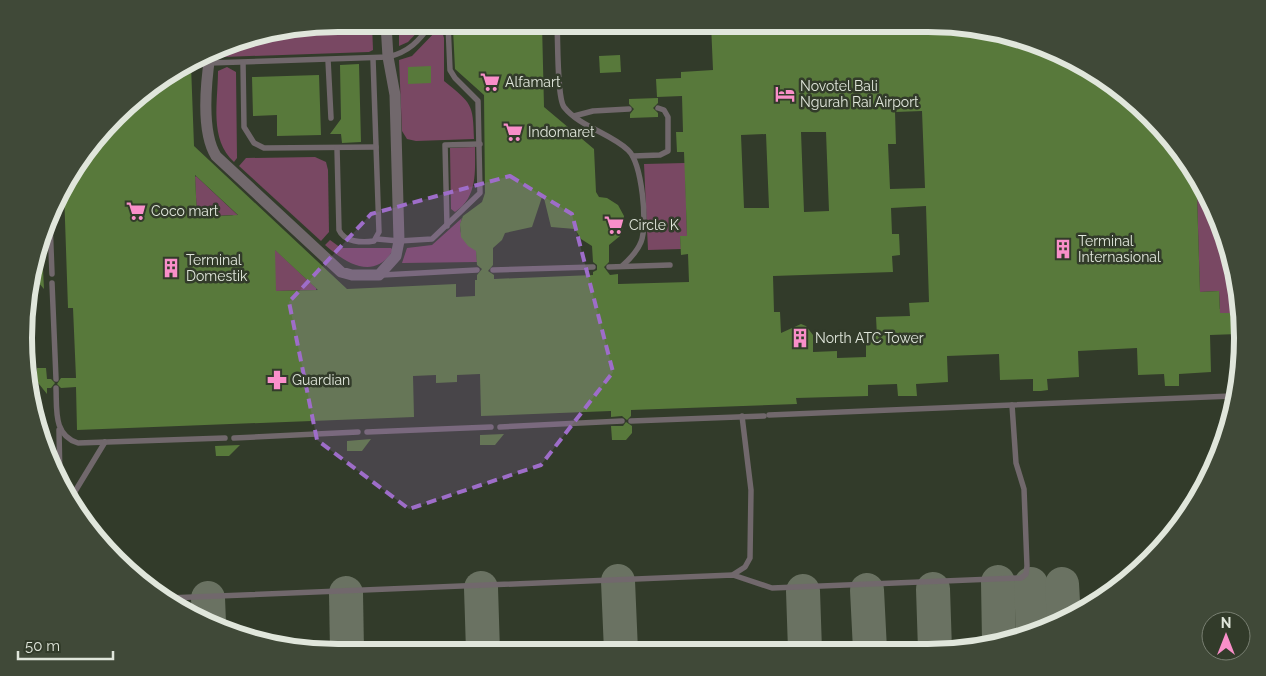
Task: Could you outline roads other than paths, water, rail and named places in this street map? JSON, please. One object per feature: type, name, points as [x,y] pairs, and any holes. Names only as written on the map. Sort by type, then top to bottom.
[{"type":"street","points":[[205,63],[207,127],[210,142],[216,156],[341,272],[352,275],[379,275],[396,256],[399,241],[395,95],[388,57],[386,32]]},
{"type":"lane","points":[[211,61],[243,64],[388,57],[402,54],[412,47],[424,32]]},
{"type":"lane","points":[[337,148],[339,230],[341,235],[349,240],[370,242],[377,239],[399,241],[432,239],[480,193],[478,101],[455,78],[450,70],[448,32]]},
{"type":"lane","points":[[558,32],[560,96],[564,107],[574,116],[619,143],[633,156],[640,174],[644,230],[637,250],[622,266]]},
{"type":"lane","points":[[373,59],[379,232],[377,239]]},
{"type":"lane","points":[[328,60],[331,118]]},
{"type":"lane","points":[[243,64],[244,127],[254,142],[264,148],[376,147]]},
{"type":"lane","points":[[633,156],[660,155],[668,151],[668,117],[664,110],[658,108]]},
{"type":"lane","points":[[574,116],[593,111],[629,110]]},
{"type":"lane","points":[[447,226],[445,145],[480,144]]},
{"type":"lane","points":[[51,236],[52,274]]},
{"type":"lane","points":[[609,267],[670,265]]},
{"type":"lane","points":[[493,270],[593,267]]},
{"type":"lane","points":[[379,275],[477,270]]},
{"type":"lane","points":[[52,283],[56,378]]},
{"type":"lane","points":[[56,388],[59,462]]},
{"type":"lane","points":[[632,421],[1228,396]]},
{"type":"lane","points":[[177,598],[733,575],[772,588],[1024,576],[1027,566],[1024,489],[1016,462],[1012,405]]},
{"type":"lane","points":[[733,575],[745,567],[750,558],[751,490],[742,416]]},
{"type":"lane","points":[[500,427],[622,421]]},
{"type":"lane","points":[[58,426],[68,440],[78,443],[225,438]]},
{"type":"lane","points":[[367,432],[491,427]]},
{"type":"lane","points":[[234,438],[358,432]]},
{"type":"lane","points":[[74,493],[105,442]]},
{"type":"place","name":"Alfamart","points":[[490,82]]},
{"type":"place","name":"Novotel Bali Ngurah Rai Airport","points":[[785,94]]},
{"type":"place","name":"Indomaret","points":[[513,132]]},
{"type":"place","name":"Coco mart","points":[[136,211]]},
{"type":"place","name":"Circle K","points":[[614,225]]},
{"type":"place","name":"Terminal Internasional","points":[[1063,249]]},
{"type":"place","name":"Terminal Domestik","points":[[171,268]]},
{"type":"place","name":"North ATC Tower","points":[[800,338]]},
{"type":"place","name":"Guardian","points":[[277,380]]}]
